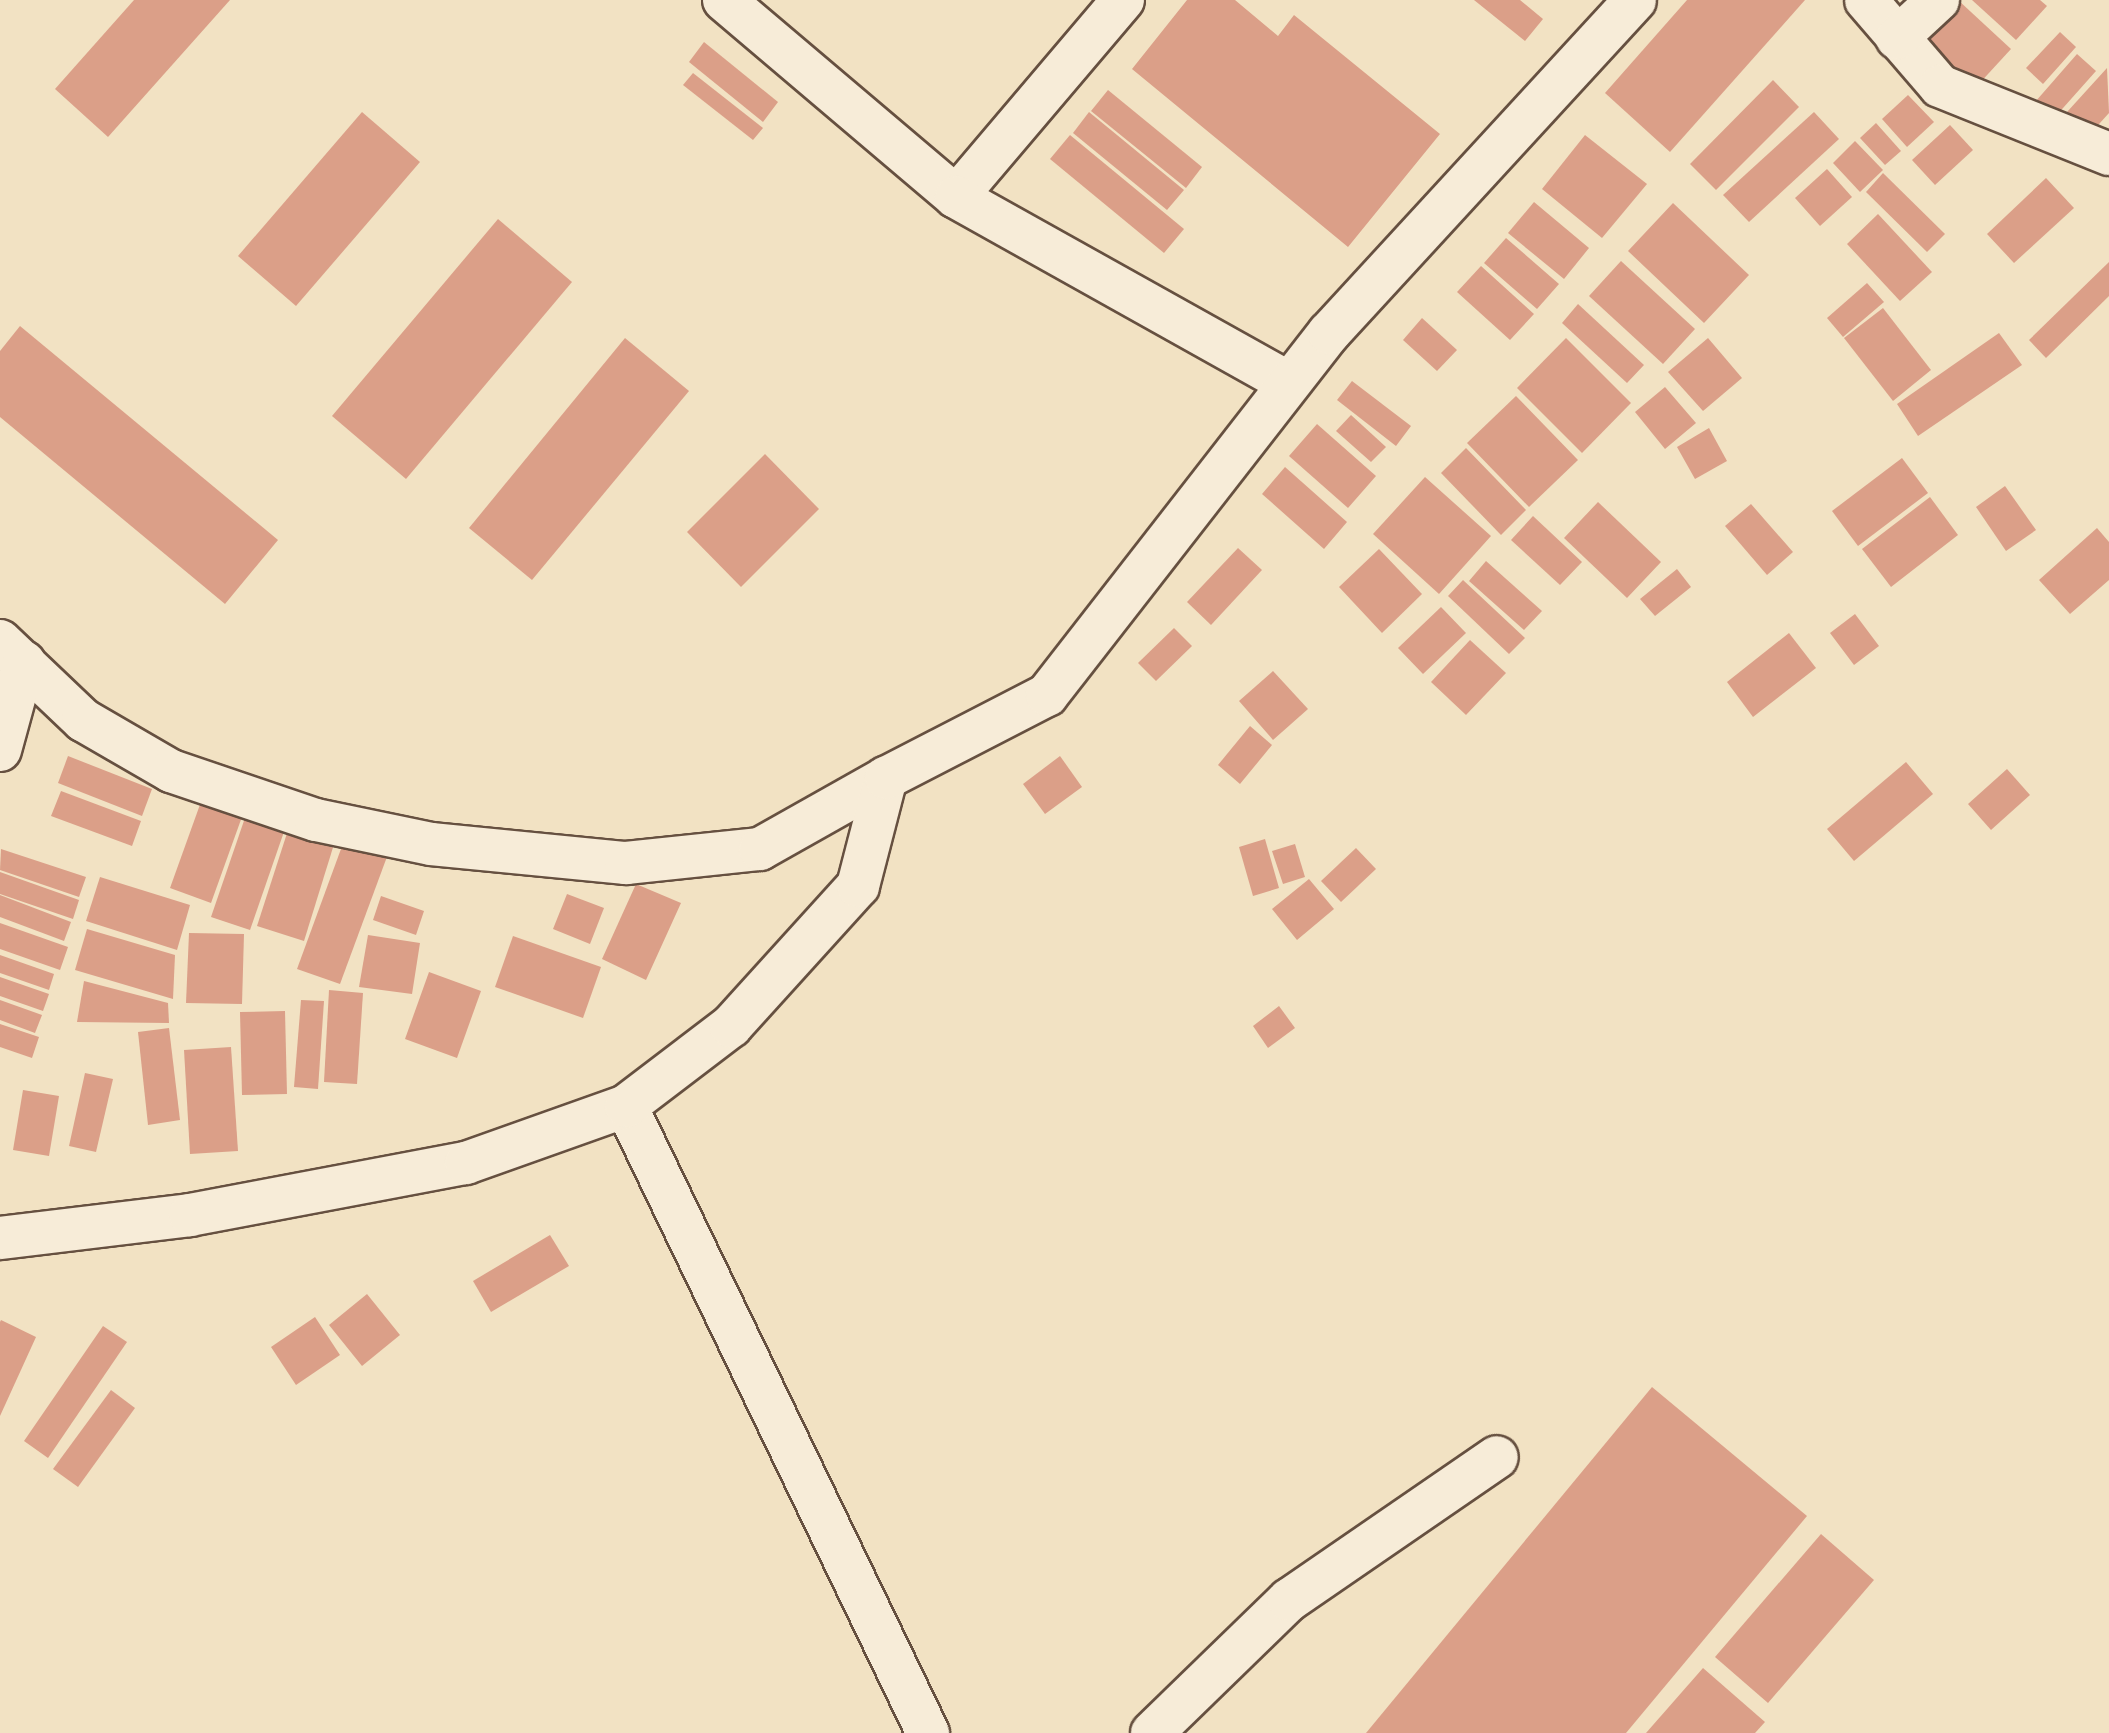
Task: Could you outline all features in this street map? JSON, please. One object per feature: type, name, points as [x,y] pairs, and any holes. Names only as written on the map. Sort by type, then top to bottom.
[{"type":"street","points":[[724,0],[956,197],[1289,383]]},
{"type":"street","points":[[956,197],[1123,0]]},
{"type":"street","points":[[12,652],[83,720],[171,771],[316,820],[431,844],[626,863],[760,849],[886,778],[1047,695],[1289,383],[1635,0]]},
{"type":"street","points":[[1866,0],[1940,86],[2109,154]]},
{"type":"street","points":[[1897,38],[1938,0]]},
{"type":"street","points":[[0,750],[12,652]]},
{"type":"street","points":[[0,1238],[190,1215],[466,1163],[626,1106],[731,1026],[858,886],[886,778]]},
{"type":"street","points":[[626,1106],[928,1733]]},
{"type":"street","points":[[1152,1733],[1289,1600],[1497,1457]]},
{"type":"building","points":[[134,0],[230,0],[108,137],[55,89]]},
{"type":"building","points":[[1187,0],[1235,0],[1278,36],[1294,15],[1440,134],[1348,247],[1132,69]]},
{"type":"building","points":[[1474,0],[1520,0],[1543,19],[1525,41]]},
{"type":"building","points":[[1687,0],[1805,0],[1670,152],[1605,93]]},
{"type":"building","points":[[1958,0],[2011,49],[1977,86],[1914,40]]},
{"type":"building","points":[[1972,0],[2040,0],[2047,6],[2016,40]]},
{"type":"building","points":[[2060,32],[2076,47],[2043,84],[2026,68]]},
{"type":"building","points":[[704,42],[778,102],[763,122],[689,62]]},
{"type":"building","points":[[2077,54],[2096,71],[2047,126],[2029,109]]},
{"type":"building","points":[[2107,68],[2109,113],[2090,134],[2067,112]]},
{"type":"building","points":[[693,73],[763,128],[753,140],[683,85]]},
{"type":"building","points":[[1773,80],[1799,107],[1716,190],[1690,164]]},
{"type":"building","points":[[1108,90],[1202,167],[1186,188],[1091,111]]},
{"type":"building","points":[[1908,95],[1934,122],[1907,147],[1882,119]]},
{"type":"building","points":[[362,112],[420,162],[296,306],[238,256]]},
{"type":"building","points":[[1089,112],[1184,190],[1167,210],[1073,133]]},
{"type":"building","points":[[1814,112],[1839,139],[1749,222],[1723,195]]},
{"type":"building","points":[[1876,123],[1901,151],[1885,165],[1860,138]]},
{"type":"building","points":[[1950,125],[1973,150],[1935,185],[1912,160]]},
{"type":"building","points":[[1070,135],[1184,229],[1164,253],[1050,159]]},
{"type":"building","points":[[1585,135],[1647,184],[1602,238],[1542,189]]},
{"type":"building","points":[[1855,141],[1883,170],[1860,192],[1833,163]]},
{"type":"building","points":[[1827,169],[1852,197],[1820,226],[1795,198]]},
{"type":"building","points":[[1883,173],[1945,234],[1927,252],[1866,192]]},
{"type":"building","points":[[2046,178],[2074,208],[2014,263],[1987,234]]},
{"type":"building","points":[[1534,202],[1589,248],[1564,279],[1508,233]]},
{"type":"building","points":[[1673,203],[1749,275],[1704,323],[1628,251]]},
{"type":"building","points":[[1878,214],[1932,272],[1900,301],[1847,244]]},
{"type":"building","points":[[498,219],[572,282],[406,479],[332,416]]},
{"type":"building","points":[[1506,238],[1559,284],[1537,309],[1484,263]]},
{"type":"building","points":[[1621,261],[1695,329],[1663,364],[1589,296]]},
{"type":"building","points":[[2109,262],[2109,296],[2046,358],[2029,340]]},
{"type":"building","points":[[1481,266],[1534,314],[1510,340],[1457,292]]},
{"type":"building","points":[[1867,283],[1884,302],[1843,337],[1827,318]]},
{"type":"building","points":[[1578,304],[1644,365],[1627,383],[1562,323]]},
{"type":"building","points":[[1883,308],[1931,370],[1893,401],[1844,338]]},
{"type":"building","points":[[1422,318],[1457,350],[1437,371],[1403,340]]},
{"type":"building","points":[[20,326],[278,540],[225,604],[0,417],[0,351]]},
{"type":"building","points":[[1999,333],[2022,365],[1918,436],[1897,404]]},
{"type":"building","points":[[625,338],[689,391],[532,580],[469,528]]},
{"type":"building","points":[[1566,338],[1631,403],[1582,453],[1517,388]]},
{"type":"building","points":[[1708,338],[1742,378],[1703,411],[1668,372]]},
{"type":"building","points":[[1352,381],[1411,426],[1396,446],[1337,400]]},
{"type":"building","points":[[1665,387],[1696,423],[1665,449],[1635,412]]},
{"type":"building","points":[[1516,396],[1578,460],[1529,507],[1467,443]]},
{"type":"building","points":[[1351,415],[1386,447],[1371,462],[1336,431]]},
{"type":"building","points":[[1317,424],[1376,476],[1348,508],[1289,456]]},
{"type":"building","points":[[1709,428],[1727,461],[1695,479],[1677,447]]},
{"type":"building","points":[[1466,448],[1526,510],[1501,535],[1441,473]]},
{"type":"building","points":[[765,454],[819,509],[741,587],[687,532]]},
{"type":"building","points":[[1902,458],[1928,493],[1858,546],[1832,511]]},
{"type":"building","points":[[1285,467],[1347,522],[1324,549],[1262,494]]},
{"type":"building","points":[[1425,477],[1491,536],[1439,594],[1373,534]]},
{"type":"building","points":[[2005,486],[2036,530],[2006,551],[1976,507]]},
{"type":"building","points":[[1930,497],[1958,535],[1891,587],[1862,549]]},
{"type":"building","points":[[1598,502],[1661,562],[1627,598],[1564,538]]},
{"type":"building","points":[[1751,504],[1793,552],[1767,575],[1725,526]]},
{"type":"building","points":[[1533,516],[1582,562],[1560,585],[1511,540]]},
{"type":"building","points":[[2097,528],[2109,542],[2109,580],[2070,614],[2039,580]]},
{"type":"building","points":[[1238,548],[1262,570],[1211,625],[1187,602]]},
{"type":"building","points":[[1379,549],[1422,594],[1382,633],[1339,587]]},
{"type":"building","points":[[1486,561],[1542,611],[1524,630],[1469,581]]},
{"type":"building","points":[[1677,569],[1691,587],[1655,616],[1640,599]]},
{"type":"building","points":[[1463,580],[1525,638],[1509,654],[1448,596]]},
{"type":"building","points":[[1441,607],[1466,633],[1423,674],[1398,648]]},
{"type":"building","points":[[1855,614],[1879,646],[1854,665],[1830,633]]},
{"type":"building","points":[[1174,628],[1192,646],[1156,681],[1138,663]]},
{"type":"building","points":[[1789,633],[1816,668],[1753,717],[1727,682]]},
{"type":"building","points":[[1470,640],[1506,673],[1466,715],[1431,682]]},
{"type":"building","points":[[1273,671],[1308,709],[1273,740],[1239,701]]},
{"type":"building","points":[[1250,726],[1272,745],[1240,784],[1218,765]]},
{"type":"building","points":[[68,756],[152,789],[142,816],[58,783]]},
{"type":"building","points":[[1060,756],[1082,787],[1045,814],[1023,784]]},
{"type":"building","points":[[1906,762],[1933,794],[1854,861],[1827,829]]},
{"type":"building","points":[[2007,769],[2030,795],[1991,830],[1968,804]]},
{"type":"building","points":[[61,791],[141,821],[132,846],[51,816]]},
{"type":"building","points":[[202,799],[243,814],[211,903],[170,888]]},
{"type":"building","points":[[248,809],[287,823],[250,930],[211,917]]},
{"type":"building","points":[[289,827],[335,841],[304,941],[257,926]]},
{"type":"building","points":[[345,838],[388,854],[340,984],[297,969]]},
{"type":"building","points":[[1265,839],[1279,888],[1253,896],[1239,847]]},
{"type":"building","points":[[1295,844],[1305,877],[1283,884],[1272,851]]},
{"type":"building","points":[[1356,848],[1376,869],[1341,902],[1321,881]]},
{"type":"building","points":[[1,849],[86,877],[79,897],[0,870]]},
{"type":"building","points":[[0,872],[79,900],[73,919],[0,894]]},
{"type":"building","points":[[100,877],[190,905],[177,950],[86,921]]},
{"type":"building","points":[[1309,879],[1334,909],[1297,940],[1272,909]]},
{"type":"building","points":[[636,884],[681,903],[646,980],[602,959]]},
{"type":"building","points":[[567,894],[604,908],[590,944],[553,929]]},
{"type":"building","points":[[0,895],[71,922],[64,941],[0,917]]},
{"type":"building","points":[[381,896],[424,911],[416,935],[373,920]]},
{"type":"building","points":[[0,923],[68,947],[60,970],[0,949]]},
{"type":"building","points":[[87,929],[175,955],[173,999],[75,970]]},
{"type":"building","points":[[189,933],[244,934],[242,1004],[186,1003]]},
{"type":"building","points":[[368,935],[420,943],[412,994],[359,987]]},
{"type":"building","points":[[513,936],[601,967],[583,1018],[495,987]]},
{"type":"building","points":[[0,955],[54,974],[49,990],[0,973]]},
{"type":"building","points":[[429,972],[481,991],[457,1058],[405,1039]]},
{"type":"building","points":[[0,977],[49,994],[43,1011],[0,996]]},
{"type":"building","points":[[84,981],[168,1003],[169,1023],[77,1022]]},
{"type":"building","points":[[329,990],[363,993],[357,1084],[324,1082]]},
{"type":"building","points":[[0,1000],[42,1015],[35,1033],[0,1020]]},
{"type":"building","points":[[301,1000],[324,1001],[318,1089],[294,1087]]},
{"type":"building","points":[[1279,1006],[1295,1028],[1268,1048],[1253,1026]]},
{"type":"building","points":[[285,1011],[287,1094],[242,1095],[240,1012]]},
{"type":"building","points":[[0,1024],[39,1037],[32,1058],[0,1047]]},
{"type":"building","points":[[169,1028],[180,1120],[148,1125],[138,1032]]},
{"type":"building","points":[[231,1047],[238,1151],[190,1154],[184,1050]]},
{"type":"building","points":[[85,1073],[113,1079],[96,1152],[69,1146]]},
{"type":"building","points":[[23,1090],[59,1096],[49,1156],[13,1150]]},
{"type":"building","points":[[550,1235],[569,1266],[491,1312],[473,1281]]},
{"type":"building","points":[[367,1294],[400,1335],[362,1366],[329,1325]]},
{"type":"building","points":[[315,1317],[340,1355],[296,1385],[271,1347]]},
{"type":"building","points":[[0,1322],[36,1337],[0,1416]]},
{"type":"building","points":[[103,1326],[127,1342],[48,1458],[24,1441]]},
{"type":"building","points":[[1652,1387],[1807,1516],[1626,1733],[1366,1733]]},
{"type":"building","points":[[111,1390],[135,1408],[78,1487],[53,1469]]},
{"type":"building","points":[[1821,1534],[1874,1580],[1768,1703],[1715,1657]]},
{"type":"building","points":[[1703,1668],[1765,1722],[1755,1733],[1646,1733]]}]
